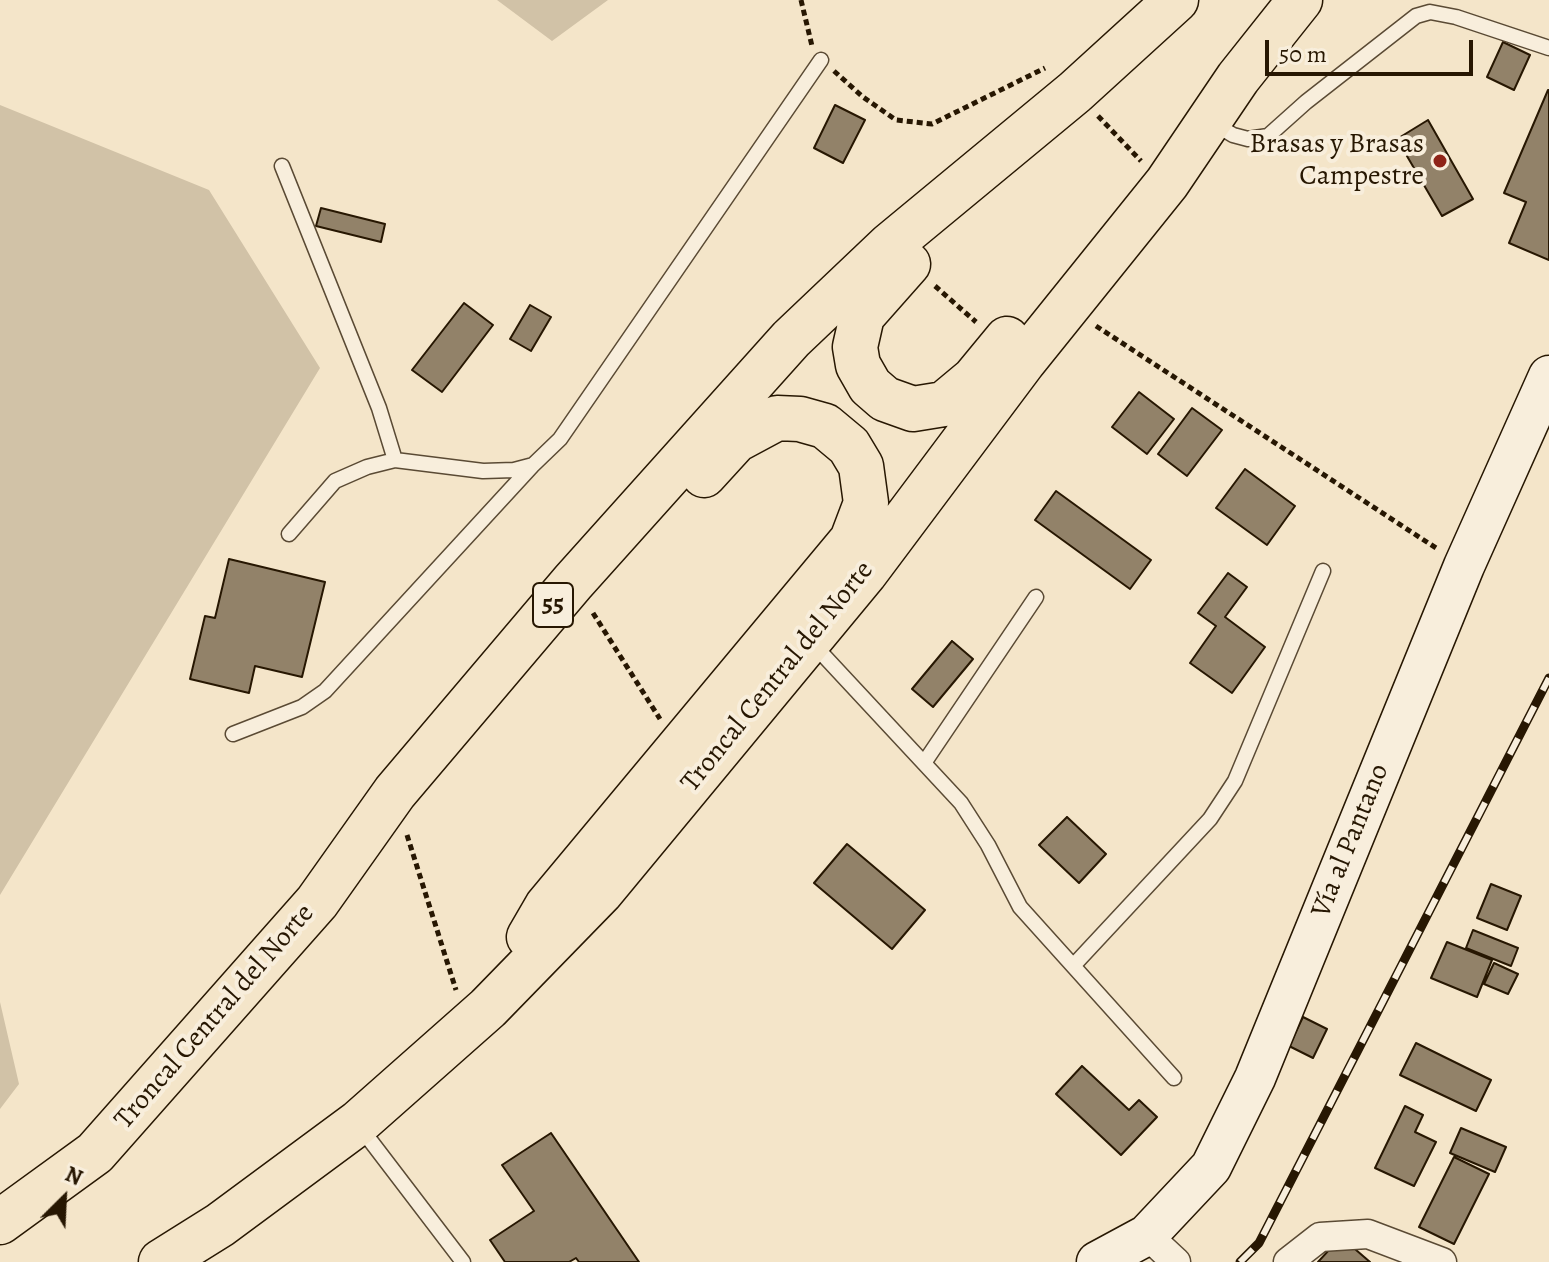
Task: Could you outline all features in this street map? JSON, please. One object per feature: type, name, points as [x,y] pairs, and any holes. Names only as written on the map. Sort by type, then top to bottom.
[{"type":"highway","name":"Troncal Central del Norte","points":[[161,1262],[220,1225],[358,1123],[478,1018],[601,892],[865,573],[1023,362],[1167,183],[1238,78],[1300,0]]},
{"type":"highway","name":"Troncal Central del Norte","points":[[0,1222],[95,1153],[317,902],[395,792],[573,582],[791,339],[890,245],[1075,92],[1162,14]]},
{"type":"highway","points":[[1162,14],[1096,114],[908,264],[862,316],[855,347],[858,365],[870,386],[885,399],[913,409],[944,404],[974,379],[1148,167],[1238,78]]},
{"type":"highway","points":[[317,902],[404,826],[588,606],[736,440],[777,418],[800,419],[825,426],[849,446],[861,466],[866,503],[852,540],[547,906],[478,1018]]},
{"type":"main road","name":"Vía al Pantano","points":[[1097,1262],[1147,1235],[1211,1167],[1255,1078],[1464,566],[1549,376]]},
{"type":"street","points":[[1288,1262],[1320,1237],[1368,1234],[1442,1262]]},
{"type":"street","points":[[1147,1235],[1176,1262]]},
{"type":"lane","points":[[1210,120],[1233,135],[1248,139],[1268,136],[1306,102],[1416,16],[1430,12],[1456,17],[1549,48]]},
{"type":"lane","points":[[233,734],[302,707],[325,691],[560,439],[821,60]]},
{"type":"lane","points":[[282,166],[379,408],[395,460]]},
{"type":"lane","points":[[289,534],[335,481],[367,467],[395,460],[483,471],[514,470],[533,465]]},
{"type":"lane","points":[[1073,966],[1210,819],[1235,781],[1323,571]]},
{"type":"lane","points":[[924,763],[1036,597]]},
{"type":"lane","points":[[810,640],[961,803],[988,845],[1020,907],[1174,1078]]},
{"type":"lane","points":[[358,1123],[463,1262]]},
{"type":"path","points":[[801,0],[811,44],[821,60],[863,97],[896,120],[932,124],[1053,64]]},
{"type":"path","points":[[1096,114],[1148,167]]},
{"type":"path","points":[[908,264],[1002,344]]},
{"type":"path","points":[[1067,307],[1464,566]]},
{"type":"path","points":[[588,606],[679,749]]},
{"type":"path","points":[[404,826],[478,1018]]},
{"type":"shaded area","points":[[497,0],[608,0],[552,41]]},
{"type":"shaded area","points":[[0,105],[209,190],[320,368],[0,895]]},
{"type":"shaded area","points":[[0,1002],[19,1084],[0,1109]]},
{"type":"building","points":[[1503,42],[1530,55],[1514,90],[1487,77]]},
{"type":"building","points":[[1548,90],[1549,260],[1509,243],[1526,202],[1504,193]]},
{"type":"building","points":[[835,105],[865,120],[843,163],[814,148]]},
{"type":"building","points":[[1428,120],[1473,199],[1442,216],[1397,139]]},
{"type":"building","points":[[321,208],[385,224],[381,242],[316,226]]},
{"type":"building","points":[[464,303],[493,325],[442,392],[412,370]]},
{"type":"building","points":[[530,305],[551,317],[531,351],[510,339]]},
{"type":"building","points":[[1139,392],[1174,419],[1147,454],[1112,427]]},
{"type":"building","points":[[1192,408],[1222,430],[1187,476],[1158,454]]},
{"type":"building","points":[[1245,469],[1295,506],[1267,545],[1216,508]]},
{"type":"building","points":[[1056,491],[1151,560],[1130,589],[1035,520]]},
{"type":"building","points":[[229,559],[325,582],[302,677],[255,666],[249,693],[190,679],[205,616],[215,618]]},
{"type":"building","points":[[1228,573],[1247,587],[1225,617],[1265,647],[1232,693],[1190,663],[1216,626],[1198,613]]},
{"type":"building","points":[[952,641],[973,659],[933,707],[912,689]]},
{"type":"building","points":[[1067,817],[1106,854],[1079,883],[1039,845]]},
{"type":"building","points":[[847,844],[925,910],[892,949],[814,883]]},
{"type":"building","points":[[1491,884],[1521,896],[1507,930],[1477,918]]},
{"type":"building","points":[[1473,930],[1518,948],[1511,966],[1466,948]]},
{"type":"building","points":[[1447,942],[1492,960],[1477,997],[1431,978]]},
{"type":"building","points":[[1494,963],[1518,974],[1508,994],[1484,984]]},
{"type":"building","points":[[1303,1017],[1327,1029],[1313,1058],[1289,1046]]},
{"type":"building","points":[[1416,1043],[1491,1080],[1476,1111],[1400,1075]]},
{"type":"building","points":[[1082,1066],[1129,1110],[1139,1100],[1157,1117],[1121,1155],[1056,1094]]},
{"type":"building","points":[[1405,1106],[1423,1115],[1415,1132],[1436,1142],[1414,1186],[1375,1168]]},
{"type":"building","points":[[1461,1128],[1506,1147],[1495,1172],[1450,1153]]},
{"type":"building","points":[[551,1133],[639,1262],[579,1262],[576,1258],[569,1262],[505,1262],[490,1240],[534,1211],[502,1165]]},
{"type":"building","points":[[1454,1157],[1489,1174],[1454,1244],[1419,1227]]},
{"type":"building","points":[[1341,1237],[1370,1262],[1318,1262]]},
{"type":"railway","points":[[1240,1262],[1259,1243],[1549,678]]},
{"type":"place","name":"Brasas y Brasas Campestre","points":[[1440,161]]}]
